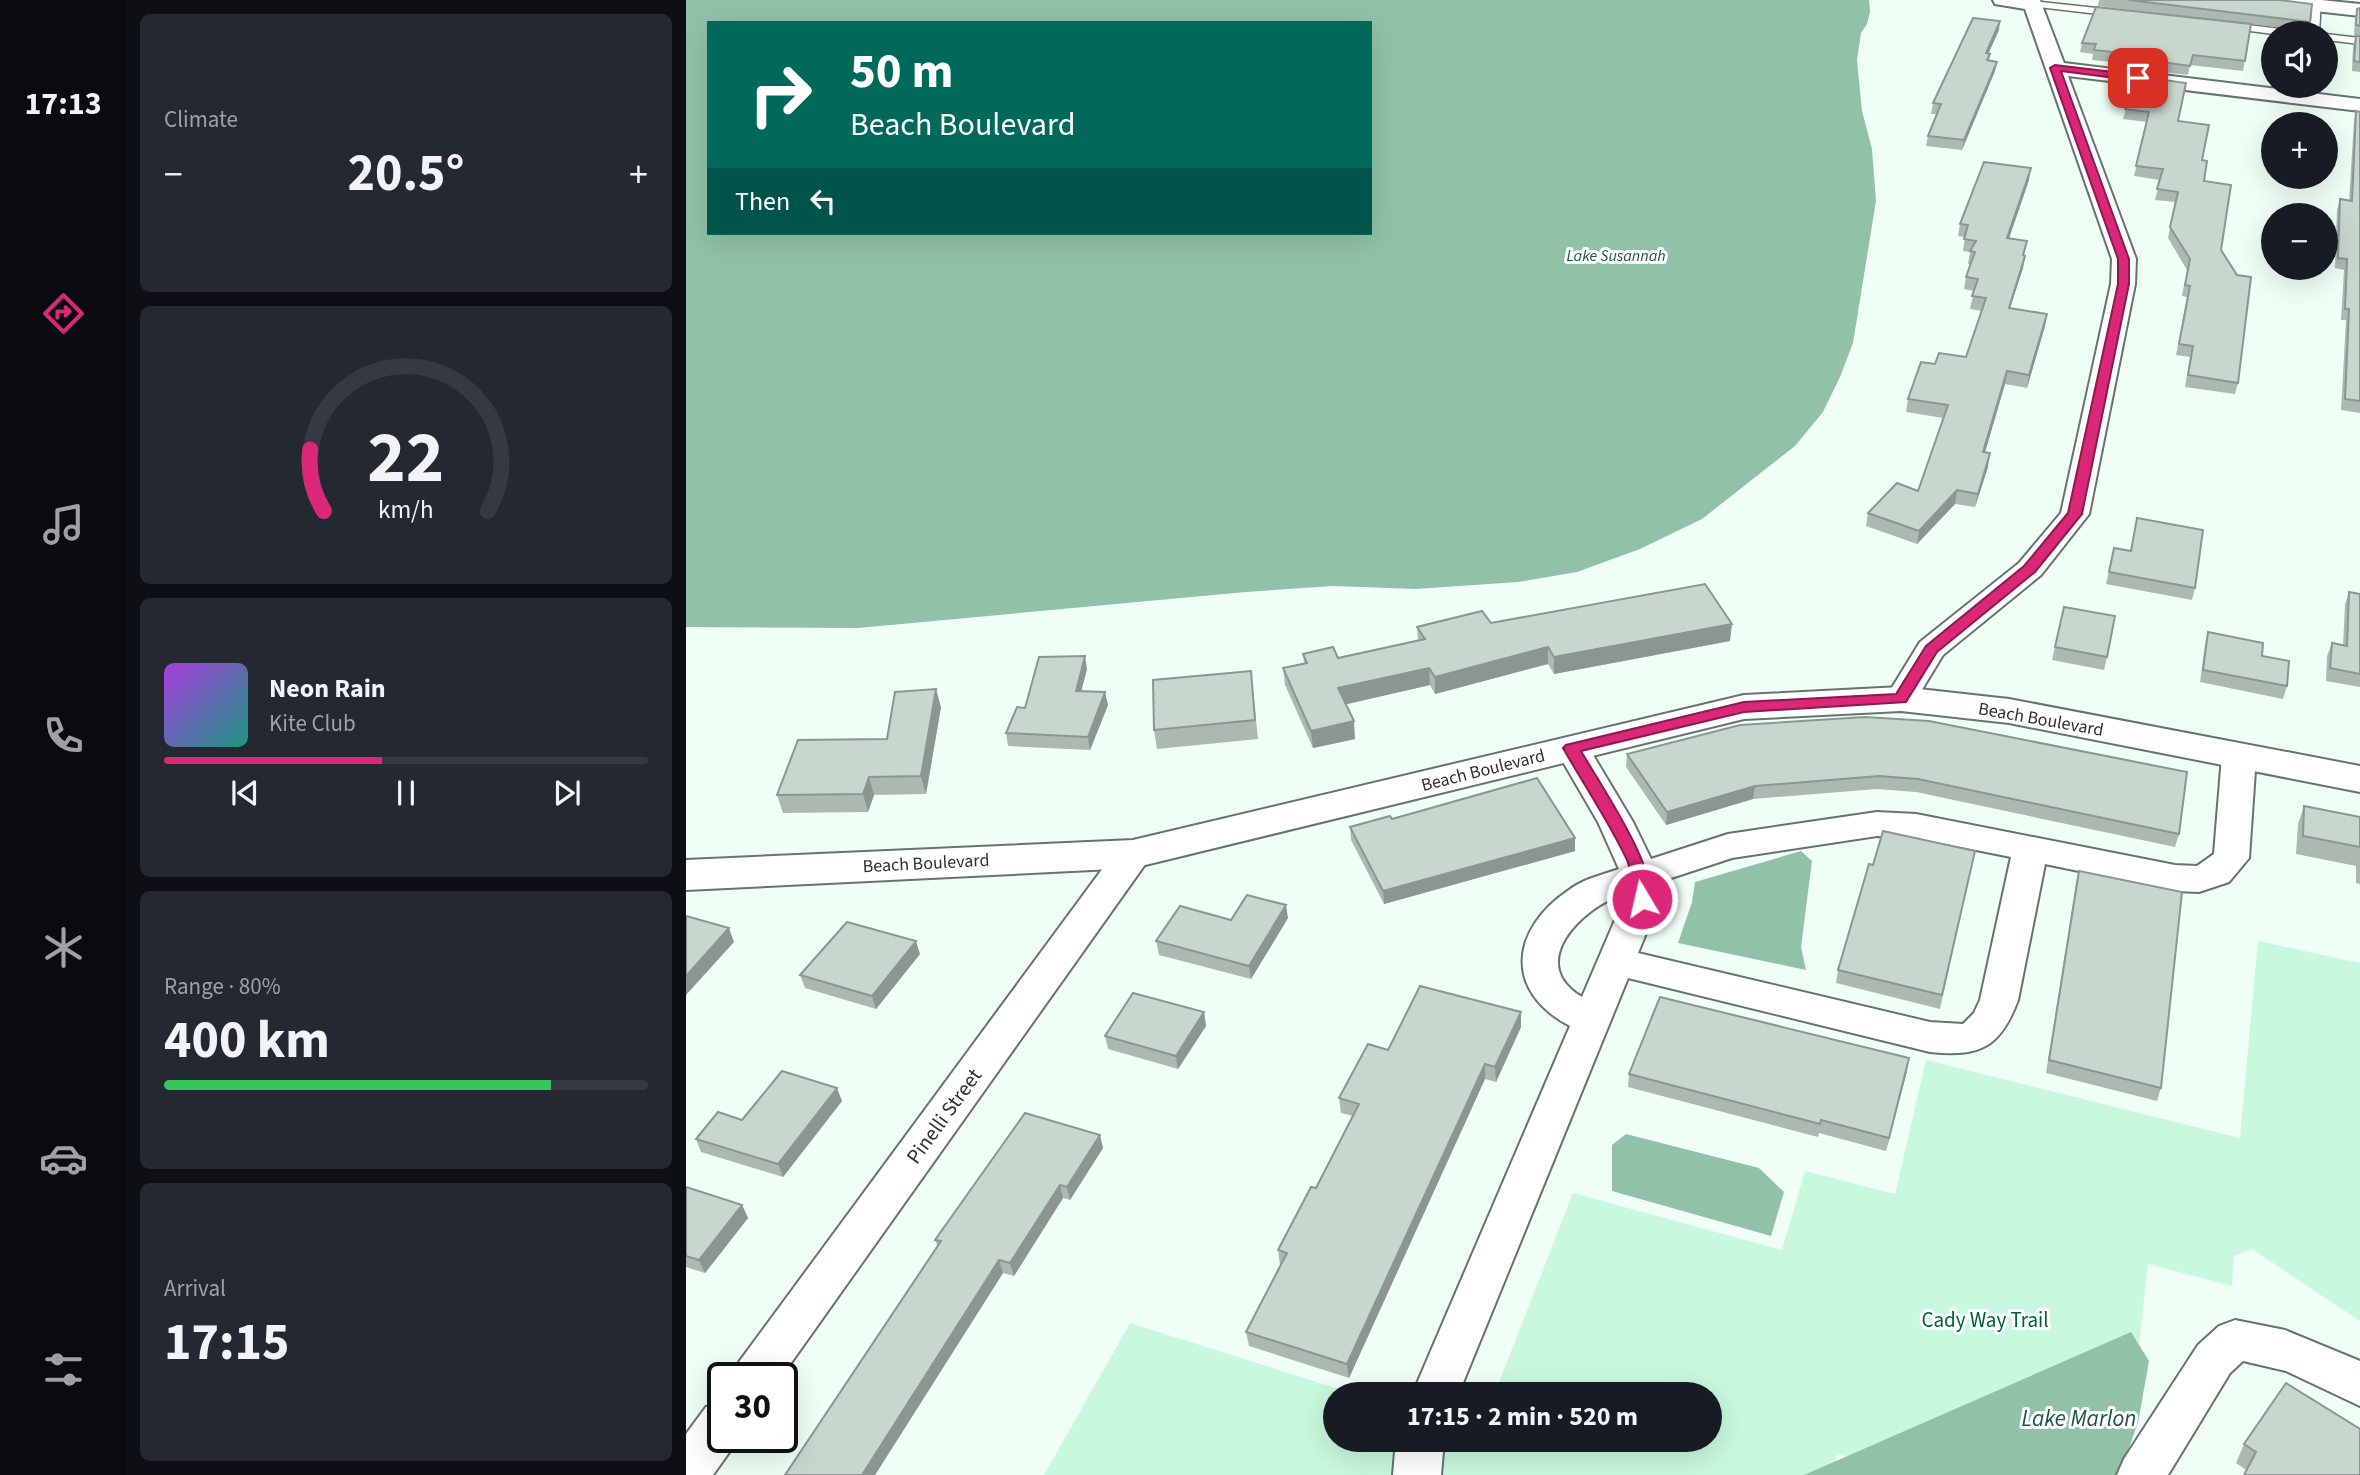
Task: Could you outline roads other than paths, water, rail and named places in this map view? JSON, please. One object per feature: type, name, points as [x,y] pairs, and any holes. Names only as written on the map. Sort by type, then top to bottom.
[{"type":"street","points":[[1901,699],[1931,649],[2029,569],[2075,514],[2123,284],[2124,259],[2031,2],[2002,0]]},
{"type":"street","points":[[2271,0],[2317,3],[2360,10]]},
{"type":"street","points":[[2055,68],[2360,105]]},
{"type":"street","name":"Beach Boulevard","points":[[686,875],[1133,854],[1744,707],[1901,699],[2009,711],[2360,779]]},
{"type":"street","points":[[1440,1382],[1642,899],[1643,884],[1635,861],[1572,748]]},
{"type":"street","points":[[1592,1020],[1552,995],[1540,975],[1541,953],[1551,929],[1578,898],[1728,846],[1877,824],[1916,826],[2155,876],[2199,879],[2216,873],[2231,858],[2239,756]]},
{"type":"street","points":[[1616,962],[1930,1037],[1961,1041],[1981,1034],[1992,1021],[1999,1000],[2030,849]]},
{"type":"street","name":"Pinelli Street","points":[[766,1362],[1133,854]]},
{"type":"street","points":[[2141,1475],[2214,1359],[2235,1340],[2267,1343],[2315,1359],[2360,1385]]},
{"type":"street","points":[[686,1473],[707,1444]]},
{"type":"street","points":[[1417,1475],[1419,1452]]},
{"type":"lane","points":[[2031,2],[2127,15]]},
{"type":"lane","points":[[2316,21],[2317,3]]},
{"type":"lane","points":[[2223,26],[2261,30]]},
{"type":"lane","points":[[2338,38],[2360,41]]},
{"type":"water","name":"Lake Susannah","points":[[686,0],[1869,0],[1870,12],[1861,33],[1857,60],[1862,111],[1872,149],[1876,201],[1853,343],[1823,412],[1795,446],[1702,519],[1640,549],[1577,572],[1518,582],[1416,589],[1333,586],[1246,592],[858,628],[686,627]]},
{"type":"water","points":[[1801,851],[1812,861],[1801,947],[1806,970],[1678,943],[1692,902],[1695,882]]},
{"type":"water","points":[[1626,1134],[1759,1168],[1784,1192],[1771,1236],[1612,1191],[1612,1145]]},
{"type":"water","name":"Lake Marlon","points":[[2131,1332],[2149,1361],[2138,1423],[2119,1475],[1804,1475]]},
{"type":"park label","name":"Cady Way Trail","points":[[1985,1320]]}]
